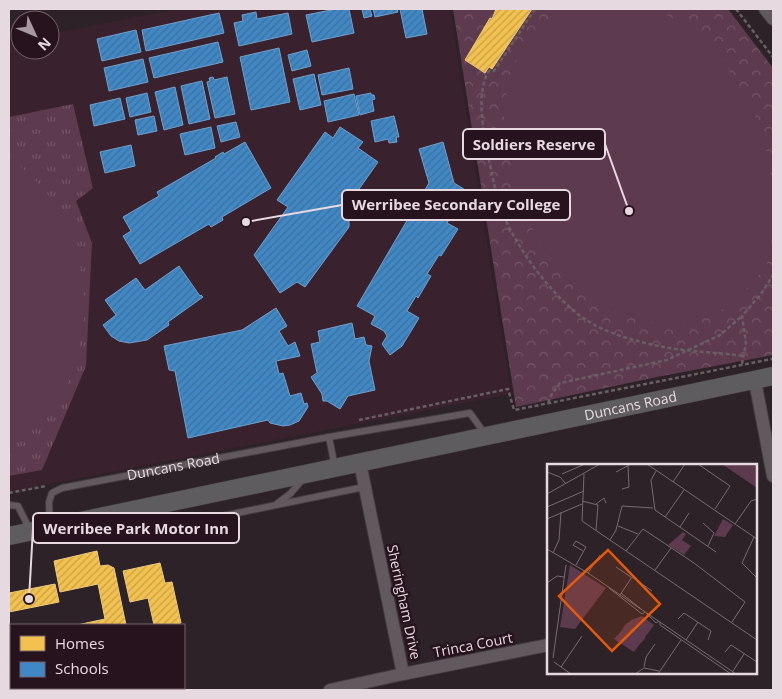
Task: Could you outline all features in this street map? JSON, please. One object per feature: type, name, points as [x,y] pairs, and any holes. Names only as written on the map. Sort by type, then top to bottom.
[{"type":"main road","name":"Duncans Road","points":[[9,536],[773,376]]},
{"type":"street","points":[[765,9],[773,19]]},
{"type":"street","points":[[754,381],[773,476]]},
{"type":"street","name":"Sheringham Drive","points":[[330,690],[403,674],[360,463]]},
{"type":"street","name":"Trinca Court","points":[[403,674],[547,645]]},
{"type":"lane","name":"Duncans Road","points":[[50,527],[49,502],[52,493],[62,488],[329,437],[470,413],[487,436]]},
{"type":"lane","points":[[329,437],[335,468]]},
{"type":"lane","points":[[271,506],[290,494],[307,474]]},
{"type":"lane","points":[[106,516],[122,530],[135,534],[364,487]]},
{"type":"lane","points":[[9,504],[18,506],[31,531]]},
{"type":"path","points":[[535,9],[494,70],[489,71],[483,80],[482,112],[485,144],[502,212],[521,248],[553,290],[585,319],[607,330],[632,339],[662,346],[743,356]]},
{"type":"path","points":[[736,9],[773,57]]},
{"type":"path","points":[[548,403],[560,383],[667,360],[720,335],[742,316],[761,294],[773,275]]},
{"type":"path","points":[[742,316],[746,343],[742,364]]},
{"type":"path","points":[[514,410],[773,359]]},
{"type":"shaded area","points":[[177,9],[450,9],[511,394],[9,492],[9,42],[10,60],[60,60],[60,32]]},
{"type":"green space","points":[[453,9],[728,9],[773,68],[773,355],[516,407]]},
{"type":"green space","points":[[560,9],[656,9],[691,29],[724,63],[752,105],[766,149],[772,184],[773,232],[766,267],[733,304],[696,322],[655,323],[613,310],[573,279],[540,244],[521,205],[503,112],[512,67],[532,38]]},
{"type":"green space","points":[[73,104],[93,188],[76,201],[92,243],[86,366],[42,470],[9,476],[9,117]]},
{"type":"green space","points":[[9,159],[17,163],[39,184],[75,232],[84,293],[83,332],[72,373],[58,405],[26,432],[9,435]]},
{"type":"building: Homes","points":[[496,9],[532,9],[492,69],[489,67],[485,73],[465,60],[490,18],[492,19]]},
{"type":"building: Homes","points":[[97,551],[100,566],[108,565],[114,568],[126,624],[82,624],[105,619],[98,584],[60,592],[54,561]]},
{"type":"building: Homes","points":[[160,563],[165,583],[172,582],[181,623],[154,624],[148,598],[130,602],[123,571]]},
{"type":"building: Homes","points":[[55,584],[59,602],[9,612],[9,593]]},
{"type":"building: Schools","points":[[336,9],[349,9],[354,33],[312,42],[306,15]]},
{"type":"building: Schools","points":[[362,9],[370,9],[372,16],[364,18]]},
{"type":"building: Schools","points":[[373,9],[397,9],[398,12],[375,17]]},
{"type":"building: Schools","points":[[400,9],[422,9],[427,34],[406,38]]},
{"type":"building: Schools","points":[[256,12],[257,19],[288,13],[292,34],[239,46],[234,23],[243,21],[242,15]]},
{"type":"building: Schools","points":[[219,13],[224,33],[146,51],[142,30]]},
{"type":"building: Schools","points":[[136,30],[141,52],[102,61],[97,39]]},
{"type":"building: Schools","points":[[218,42],[223,62],[154,78],[149,58]]},
{"type":"building: Schools","points":[[279,48],[290,102],[251,110],[240,57]]},
{"type":"building: Schools","points":[[307,50],[311,66],[292,71],[288,55]]},
{"type":"building: Schools","points":[[143,59],[148,82],[109,91],[104,68]]},
{"type":"building: Schools","points":[[349,68],[353,89],[322,95],[318,75]]},
{"type":"building: Schools","points":[[314,74],[321,105],[300,110],[293,79]]},
{"type":"building: Schools","points":[[213,77],[214,80],[227,77],[235,114],[215,118],[207,82],[210,81],[209,78]]},
{"type":"building: Schools","points":[[202,81],[210,119],[189,124],[181,86]]},
{"type":"building: Schools","points":[[175,87],[183,125],[164,130],[155,92]]},
{"type":"building: Schools","points":[[147,93],[151,112],[130,117],[126,98]]},
{"type":"building: Schools","points":[[371,93],[375,99],[372,100],[374,111],[360,115],[356,96]]},
{"type":"building: Schools","points":[[354,94],[359,115],[328,122],[324,101]]},
{"type":"building: Schools","points":[[120,98],[125,119],[94,126],[90,105]]},
{"type":"building: Schools","points":[[154,116],[157,131],[138,135],[135,120]]},
{"type":"building: Schools","points":[[394,116],[399,137],[396,137],[397,142],[389,143],[388,139],[375,142],[371,121]]},
{"type":"building: Schools","points":[[236,122],[240,137],[221,142],[217,126]]},
{"type":"building: Schools","points":[[211,127],[215,148],[185,155],[180,134]]},
{"type":"building: Schools","points":[[340,127],[363,142],[358,148],[378,162],[343,212],[349,216],[349,227],[305,287],[297,282],[280,293],[254,255],[288,207],[277,200],[325,132],[333,138]]},
{"type":"building: Schools","points":[[245,142],[271,188],[222,217],[223,220],[211,227],[209,224],[140,264],[123,236],[131,231],[123,217],[159,196],[157,192],[216,158],[223,152],[224,154]]},
{"type":"building: Schools","points":[[443,142],[454,183],[467,191],[463,198],[471,202],[462,218],[453,213],[447,223],[458,229],[427,274],[431,276],[418,298],[416,296],[407,311],[419,318],[402,346],[390,355],[382,344],[387,336],[384,331],[371,324],[375,316],[357,306],[429,183],[419,149]]},
{"type":"building: Schools","points":[[131,145],[135,166],[105,173],[100,152]]},
{"type":"building: Schools","points":[[179,266],[200,296],[203,297],[168,322],[169,325],[147,340],[129,343],[119,341],[111,336],[103,325],[116,315],[105,300],[136,278],[145,290]]},
{"type":"building: Schools","points":[[276,308],[287,326],[279,331],[288,346],[295,342],[300,356],[276,361],[279,374],[283,373],[290,396],[301,393],[304,404],[307,403],[308,407],[299,421],[283,426],[270,423],[268,420],[188,438],[175,371],[169,370],[164,346],[242,330]]},
{"type":"building: Schools","points":[[352,323],[355,339],[364,337],[366,345],[372,346],[369,361],[375,390],[348,396],[340,409],[327,401],[323,401],[322,394],[311,377],[317,373],[311,344],[320,342],[318,331]]},
{"type":"place","name":"Soldiers Reserve","points":[[629,211]]},
{"type":"place","name":"Werribee Secondary College","points":[[246,222]]},
{"type":"place","name":"Werribee Park Motor Inn","points":[[29,599]]}]
